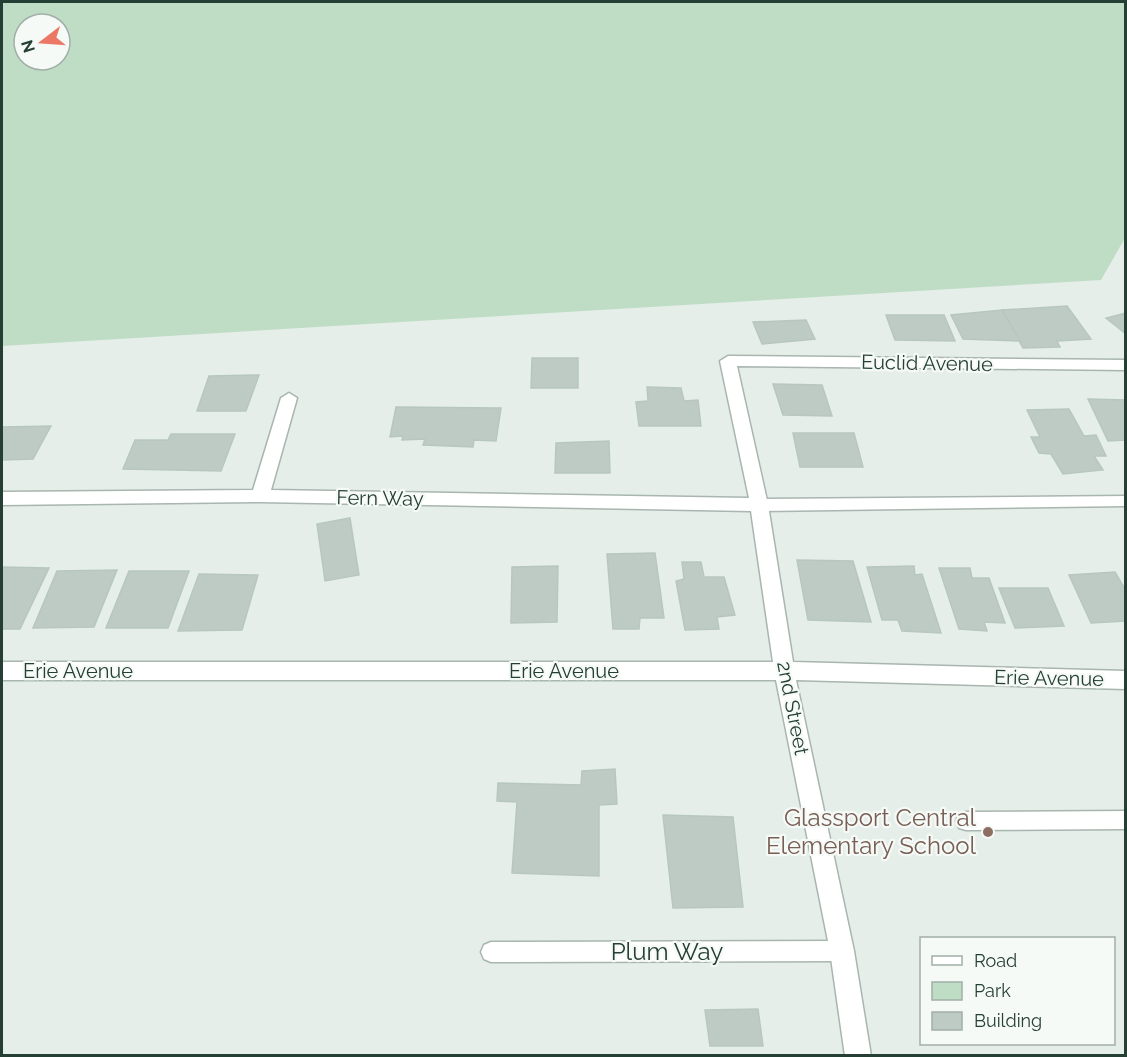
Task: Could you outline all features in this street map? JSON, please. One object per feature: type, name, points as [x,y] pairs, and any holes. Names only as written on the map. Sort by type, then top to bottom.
[{"type":"street","name":"Euclid Avenue","points":[[728,361],[1125,366]]},
{"type":"street","name":"2nd Street","points":[[728,361],[759,505],[784,671],[842,951],[858,1056]]},
{"type":"street","points":[[260,496],[289,398]]},
{"type":"street","name":"Fern Way","points":[[2,499],[260,496],[759,505]]},
{"type":"street","name":"Erie Avenue","points":[[2,671],[784,671],[1125,680]]},
{"type":"lane","points":[[759,505],[1125,501]]},
{"type":"lane","points":[[966,821],[1125,820]]},
{"type":"lane","name":"Plum Way","points":[[491,952],[842,951]]},
{"type":"green space","points":[[2,2],[1125,2],[1125,238],[1101,280],[2,346]]},
{"type":"building","points":[[1067,306],[1091,339],[1057,341],[1060,347],[1023,348],[1002,310]]},
{"type":"building","points":[[1002,310],[1020,341],[963,339],[951,315]]},
{"type":"building","points":[[1126,313],[1126,334],[1106,318]]},
{"type":"building","points":[[886,315],[944,315],[955,341],[895,340]]},
{"type":"building","points":[[806,320],[815,339],[762,344],[753,322]]},
{"type":"building","points":[[532,358],[578,358],[578,388],[531,388]]},
{"type":"building","points":[[259,375],[246,411],[197,411],[209,376]]},
{"type":"building","points":[[773,384],[822,385],[832,416],[783,415]]},
{"type":"building","points":[[647,387],[681,388],[684,401],[698,400],[701,426],[639,426],[636,402],[648,401]]},
{"type":"building","points":[[1088,399],[1126,400],[1126,440],[1108,441]]},
{"type":"building","points":[[396,407],[501,408],[496,441],[474,440],[473,447],[423,445],[425,439],[402,440],[403,436],[390,437]]},
{"type":"building","points":[[1069,409],[1084,436],[1096,435],[1106,456],[1094,456],[1103,470],[1063,474],[1051,454],[1039,453],[1031,437],[1040,437],[1027,410]]},
{"type":"building","points":[[51,426],[33,459],[2,460],[2,427]]},
{"type":"building","points":[[793,433],[854,433],[863,467],[800,467]]},
{"type":"building","points":[[171,434],[235,434],[221,471],[123,469],[135,440],[168,440]]},
{"type":"building","points":[[609,441],[610,473],[555,473],[556,443]]},
{"type":"building","points":[[350,518],[359,575],[325,581],[317,524]]},
{"type":"building","points":[[655,553],[664,618],[640,618],[639,629],[613,629],[607,554]]},
{"type":"building","points":[[797,560],[853,561],[871,622],[808,620]]},
{"type":"building","points":[[682,562],[701,562],[704,577],[724,577],[735,615],[717,617],[719,629],[685,630],[676,581],[684,579]]},
{"type":"building","points":[[558,566],[557,622],[511,623],[512,567]]},
{"type":"building","points":[[914,566],[915,575],[922,574],[941,633],[902,631],[898,620],[882,620],[867,567]]},
{"type":"building","points":[[2,567],[49,568],[20,629],[2,629]]},
{"type":"building","points":[[939,568],[970,568],[972,578],[989,578],[1005,623],[984,622],[987,631],[959,629]]},
{"type":"building","points":[[117,570],[94,627],[33,628],[57,571]]},
{"type":"building","points":[[129,571],[189,571],[168,628],[106,628]]},
{"type":"building","points":[[1115,572],[1126,591],[1126,621],[1091,623],[1069,575]]},
{"type":"building","points":[[199,574],[258,575],[242,630],[178,631]]},
{"type":"building","points":[[999,588],[1048,588],[1064,626],[1015,628]]},
{"type":"building","points":[[615,769],[617,804],[599,805],[599,876],[512,873],[517,802],[497,801],[498,783],[581,785],[582,771]]},
{"type":"building","points":[[663,815],[733,817],[743,907],[673,908]]},
{"type":"building","points":[[758,1009],[763,1046],[710,1046],[705,1010]]},
{"type":"place","name":"Glassport Central Elementary School","points":[[988,832]]}]
